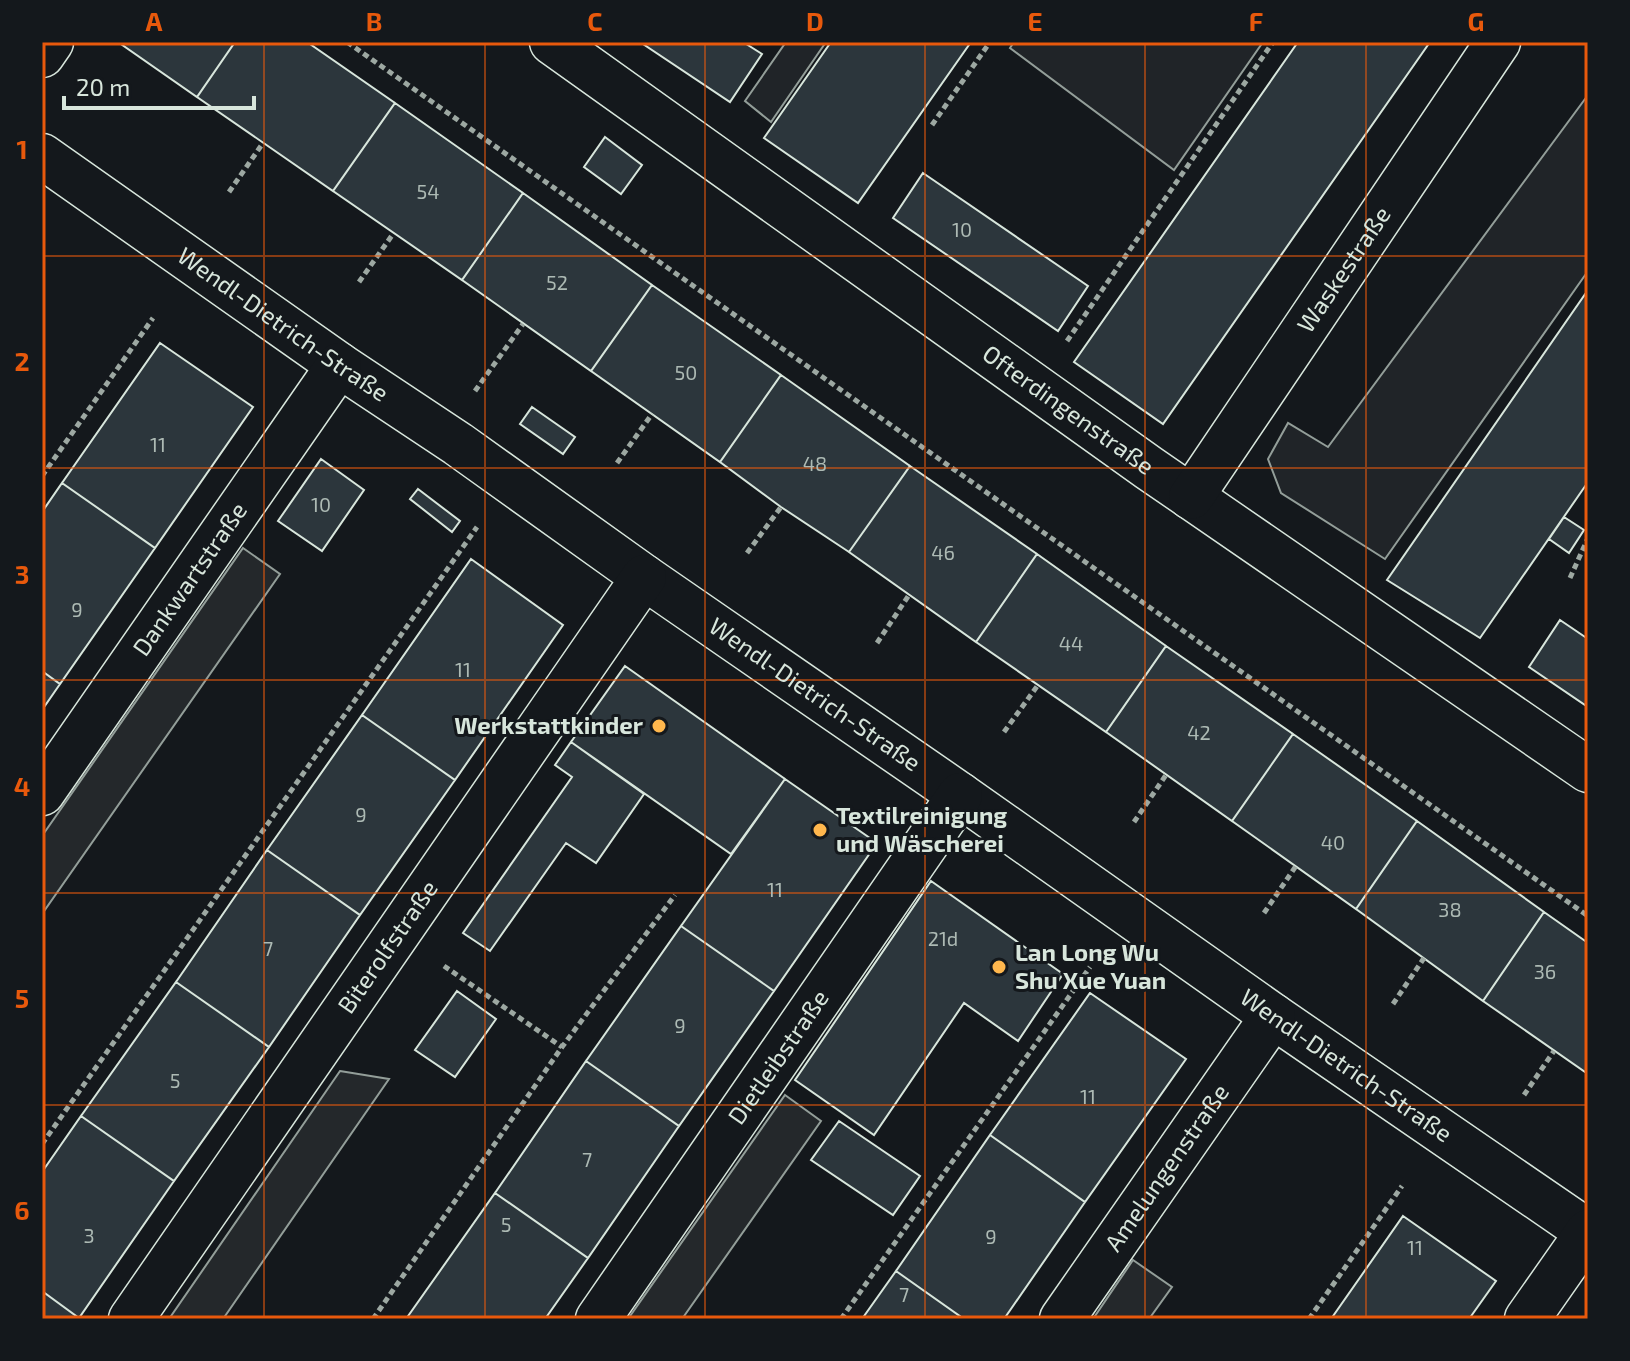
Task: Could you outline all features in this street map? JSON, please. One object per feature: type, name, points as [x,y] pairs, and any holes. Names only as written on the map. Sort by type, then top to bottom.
[{"type":"street","points":[[42,55],[51,42]]},
{"type":"street","name":"Ofterdingenstraße","points":[[552,42],[1191,497],[1588,770]]},
{"type":"street","name":"Waskestraße","points":[[1191,497],[1498,42]]},
{"type":"street","name":"Wendl-Dietrich-Straße","points":[[42,156],[1273,1016],[1588,1232]]},
{"type":"street","name":"Dankwartstraße","points":[[42,793],[339,365]]},
{"type":"street","name":"Biterolfstraße","points":[[131,1319],[644,577]]},
{"type":"street","name":"Dietleibstraße","points":[[598,1319],[960,795]]},
{"type":"street","name":"Amelungenstraße","points":[[1062,1319],[1273,1016]]},
{"type":"street","points":[[1527,1319],[1588,1232]]},
{"type":"path","points":[[347,42],[1588,916]]},
{"type":"path","points":[[932,125],[990,42]]},
{"type":"path","points":[[1064,346],[1273,42]]},
{"type":"path","points":[[229,192],[263,143]]},
{"type":"path","points":[[359,282],[393,234]]},
{"type":"path","points":[[42,476],[153,318]]},
{"type":"path","points":[[474,392],[523,324]]},
{"type":"path","points":[[617,463],[652,414]]},
{"type":"path","points":[[747,553],[781,507]]},
{"type":"path","points":[[42,1144],[477,527]]},
{"type":"path","points":[[1570,578],[1588,538]]},
{"type":"path","points":[[877,643],[909,595]]},
{"type":"path","points":[[1004,732],[1038,685]]},
{"type":"path","points":[[1134,822],[1166,775]]},
{"type":"path","points":[[1264,913],[1296,866]]},
{"type":"path","points":[[373,1319],[562,1047],[675,895]]},
{"type":"path","points":[[398,934],[562,1047]]},
{"type":"path","points":[[1393,1004],[1424,958]]},
{"type":"path","points":[[841,1319],[1090,967]]},
{"type":"path","points":[[1524,1095],[1554,1051]]},
{"type":"path","points":[[1309,1319],[1402,1186]]},
{"type":"shaded area","points":[[786,42],[826,42],[771,122],[745,101]]},
{"type":"shaded area","points":[[1014,42],[1263,42],[1174,170],[1010,48]]},
{"type":"shaded area","points":[[1588,95],[1588,271],[1385,559],[1281,493],[1268,459],[1288,423],[1328,447]]},
{"type":"shaded area","points":[[243,548],[280,574],[42,914],[42,836]]},
{"type":"shaded area","points":[[340,1071],[389,1079],[223,1319],[169,1319]]},
{"type":"shaded area","points":[[785,1095],[821,1121],[682,1319],[628,1319]]},
{"type":"shaded area","points":[[1133,1260],[1172,1287],[1149,1319],[1093,1319]]},
{"type":"building","points":[[118,42],[235,42],[197,97]]},
{"type":"building","points":[[235,42],[307,42],[395,103],[333,191],[197,97]]},
{"type":"building","points":[[640,42],[743,42],[762,54],[730,102]]},
{"type":"building","points":[[831,42],[971,42],[858,203],[764,138]]},
{"type":"building","points":[[1298,42],[1430,42],[1163,424],[1074,362]]},
{"type":"building","points":[[395,103],[523,193],[462,280],[333,191]]},
{"type":"building","points":[[605,137],[642,165],[621,194],[584,167]]},
{"type":"building","points":[[923,173],[1088,286],[1058,331],[893,218]]},
{"type":"building","points":[[523,193],[652,285],[591,371],[462,280]]},
{"type":"building","points":[[652,285],[781,375],[720,462],[591,371]]},
{"type":"building","points":[[1588,290],[1588,482],[1480,638],[1387,580]]},
{"type":"building","points":[[160,343],[253,407],[155,548],[62,483]]},
{"type":"building","points":[[781,375],[910,466],[849,552],[720,462]]},
{"type":"building","points":[[532,407],[575,437],[563,454],[520,424]]},
{"type":"building","points":[[321,459],[364,490],[322,551],[278,521]]},
{"type":"building","points":[[910,466],[1037,554],[976,642],[849,552]]},
{"type":"building","points":[[62,483],[155,548],[60,684],[42,671],[42,512]]},
{"type":"building","points":[[418,489],[460,521],[452,532],[410,499]]},
{"type":"building","points":[[1564,517],[1584,530],[1569,553],[1549,539]]},
{"type":"building","points":[[1037,554],[1166,646],[1106,732],[976,642]]},
{"type":"building","points":[[471,559],[563,625],[455,780],[362,715]]},
{"type":"building","points":[[1560,620],[1588,639],[1588,707],[1529,667]]},
{"type":"building","points":[[1166,646],[1293,734],[1232,821],[1106,732]]},
{"type":"building","points":[[625,666],[785,779],[731,854],[571,742]]},
{"type":"building","points":[[42,671],[60,684],[42,710]]},
{"type":"building","points":[[362,715],[455,780],[360,915],[267,850]]},
{"type":"building","points":[[1293,734],[1417,821],[1356,909],[1232,821]]},
{"type":"building","points":[[571,742],[644,794],[596,863],[566,843],[490,951],[463,933],[572,777],[555,765]]},
{"type":"building","points":[[785,779],[877,843],[774,991],[681,926]]},
{"type":"building","points":[[1417,821],[1544,912],[1483,1001],[1356,909]]},
{"type":"building","points":[[267,850],[360,915],[269,1047],[176,982]]},
{"type":"building","points":[[931,881],[1063,974],[1018,1041],[964,1003],[874,1135],[795,1080]]},
{"type":"building","points":[[1544,912],[1588,943],[1588,1074],[1483,1001]]},
{"type":"building","points":[[681,926],[774,991],[679,1126],[586,1061]]},
{"type":"building","points":[[176,982],[269,1047],[174,1181],[81,1116]]},
{"type":"building","points":[[457,991],[496,1019],[455,1077],[415,1050]]},
{"type":"building","points":[[1090,993],[1186,1059],[1085,1202],[990,1135]]},
{"type":"building","points":[[586,1061],[679,1126],[588,1258],[495,1193]]},
{"type":"building","points":[[81,1116],[174,1181],[79,1318],[42,1291],[42,1172]]},
{"type":"building","points":[[839,1121],[920,1176],[893,1215],[811,1160]]},
{"type":"building","points":[[990,1135],[1085,1202],[1004,1319],[964,1319],[896,1271]]},
{"type":"building","points":[[495,1193],[588,1258],[545,1319],[406,1319]]},
{"type":"building","points":[[1403,1216],[1496,1281],[1469,1319],[1331,1319]]},
{"type":"building","points":[[896,1271],[964,1319],[862,1319]]},
{"type":"building","points":[[42,1291],[79,1318],[42,1319]]},
{"type":"place","name":"Werkstattkinder","points":[[659,726]]},
{"type":"place","name":"Textilreinigung und Wäscherei","points":[[820,830]]},
{"type":"place","name":"Lan Long Wu Shu Xue Yuan","points":[[999,967]]}]
